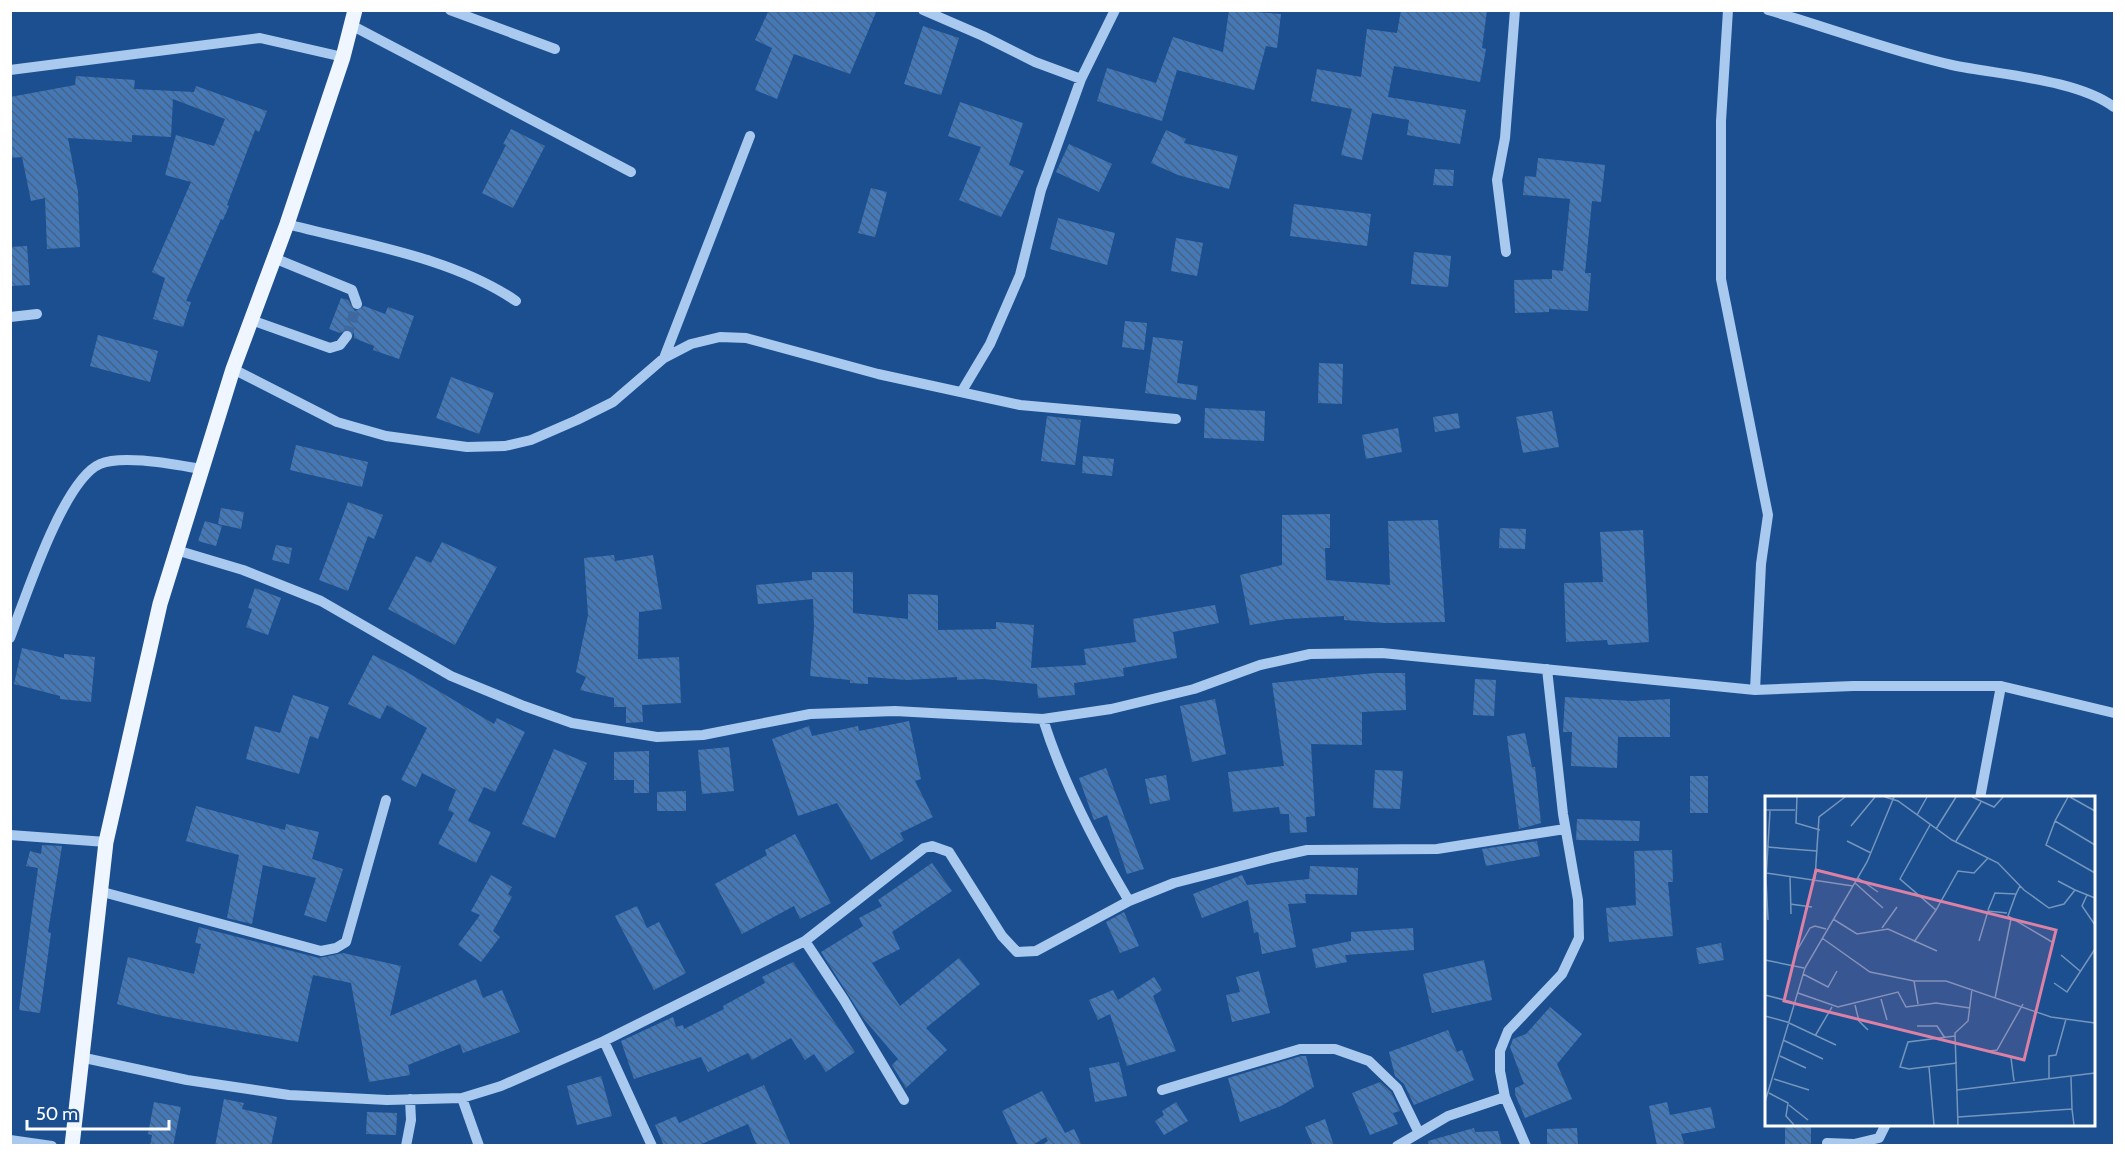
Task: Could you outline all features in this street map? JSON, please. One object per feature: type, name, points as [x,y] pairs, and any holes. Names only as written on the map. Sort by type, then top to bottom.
[{"type":"main road","points":[[72,1146],[99,891],[106,842],[134,710],[176,550],[201,469],[233,369],[287,225],[343,57],[353,18]]},
{"type":"street","points":[[450,10],[555,49]]},
{"type":"street","points":[[923,10],[984,36],[1035,62],[1081,79]]},
{"type":"street","points":[[962,391],[990,344],[1020,275],[1041,190],[1081,79],[1115,10]]},
{"type":"street","points":[[1506,252],[1497,180],[1505,138],[1515,10]]},
{"type":"street","points":[[1728,10],[1721,121],[1721,279],[1753,444],[1767,498],[1768,515],[1761,564],[1755,690]]},
{"type":"street","points":[[1768,10],[1951,64],[2068,87],[2100,96],[2115,106]]},
{"type":"street","points":[[353,18],[631,172]]},
{"type":"street","points":[[10,70],[229,40],[260,38],[343,57]]},
{"type":"street","points":[[664,358],[750,136]]},
{"type":"street","points":[[287,225],[444,266],[492,284],[516,301]]},
{"type":"street","points":[[274,258],[352,290],[357,304]]},
{"type":"street","points":[[10,317],[37,314]]},
{"type":"street","points":[[251,320],[330,348],[340,345],[347,336]]},
{"type":"street","points":[[233,369],[337,422],[386,436],[477,447],[505,446],[531,440],[577,420],[613,402],[664,358],[691,344],[720,337],[746,338],[878,374],[1020,405],[1176,419]]},
{"type":"street","points":[[10,638],[42,553],[70,496],[91,470],[102,463],[144,460],[201,469]]},
{"type":"street","points":[[176,550],[243,570],[321,601],[462,680],[572,723],[621,733],[657,737],[703,735],[810,714],[885,711],[1042,719],[1111,709],[1194,689],[1260,665],[1310,654],[1382,653],[1755,690],[1853,686],[2001,686],[2115,713]]},
{"type":"street","points":[[1526,1146],[1505,1097],[1500,1071],[1500,1051],[1508,1031],[1562,974],[1579,938],[1578,900],[1565,829],[1547,669]]},
{"type":"street","points":[[1980,796],[2001,686]]},
{"type":"street","points":[[1042,719],[1072,792],[1107,864],[1129,901]]},
{"type":"street","points":[[99,891],[321,951],[336,948],[346,942],[386,800]]},
{"type":"street","points":[[80,1058],[187,1080],[289,1095],[410,1099],[462,1098],[501,1086],[604,1041],[805,941],[861,900],[924,848],[932,846],[949,852],[1002,936],[1017,952],[1036,951],[1129,901],[1197,876],[1307,850],[1437,849],[1565,829]]},
{"type":"street","points":[[10,835],[106,842]]},
{"type":"street","points":[[805,941],[844,1000],[904,1100]]},
{"type":"street","points":[[604,1041],[652,1146]]},
{"type":"street","points":[[1162,1090],[1300,1049],[1335,1049],[1369,1061],[1397,1088],[1419,1133]]},
{"type":"street","points":[[1397,1146],[1448,1116],[1505,1097]]},
{"type":"street","points":[[462,1098],[479,1146]]},
{"type":"street","points":[[406,1146],[411,1120],[410,1099]]},
{"type":"street","points":[[1827,1143],[1879,1142],[1886,1126]]},
{"type":"street","points":[[10,1140],[52,1146]]},
{"type":"building","points":[[769,10],[877,10],[850,74],[794,54],[777,99],[755,90],[772,48],[755,40]]},
{"type":"building","points":[[1229,10],[1281,14],[1277,48],[1266,46],[1254,90],[1177,70],[1162,121],[1097,101],[1107,68],[1156,83],[1173,37],[1223,52]]},
{"type":"building","points":[[1401,10],[1487,10],[1482,48],[1486,49],[1480,82],[1394,66],[1388,97],[1466,110],[1460,144],[1407,135],[1409,120],[1372,113],[1362,160],[1341,155],[1352,109],[1311,101],[1317,69],[1361,77],[1367,29],[1397,33]]},
{"type":"building","points":[[923,26],[959,38],[941,95],[904,84]]},
{"type":"building","points":[[76,76],[135,80],[134,89],[194,92],[196,86],[267,111],[259,132],[255,130],[227,205],[229,206],[223,220],[221,219],[186,301],[191,302],[183,327],[153,319],[165,278],[152,272],[191,182],[165,175],[176,135],[214,146],[225,119],[173,99],[171,137],[132,135],[132,142],[68,138],[78,192],[80,247],[47,249],[45,198],[31,201],[22,157],[10,158],[10,97],[75,85]]},
{"type":"building","points":[[960,102],[1023,123],[1009,165],[1024,171],[1001,217],[959,200],[981,147],[948,136]]},
{"type":"building","points":[[511,129],[545,146],[513,208],[482,193],[506,145],[503,144]]},
{"type":"building","points":[[1166,130],[1186,139],[1184,143],[1238,156],[1229,189],[1178,175],[1151,163]]},
{"type":"building","points":[[1069,144],[1112,164],[1099,192],[1056,172]]},
{"type":"building","points":[[1538,158],[1605,165],[1601,202],[1592,201],[1585,273],[1591,273],[1588,311],[1549,309],[1549,312],[1515,313],[1514,280],[1552,279],[1552,270],[1563,271],[1570,199],[1523,195],[1525,176],[1536,177]]},
{"type":"building","points":[[1435,169],[1454,170],[1453,186],[1433,185]]},
{"type":"building","points":[[871,188],[887,192],[875,237],[858,233]]},
{"type":"building","points":[[1294,204],[1371,214],[1367,246],[1290,236]]},
{"type":"building","points":[[1058,218],[1115,233],[1107,265],[1050,249]]},
{"type":"building","points":[[1176,238],[1203,243],[1197,276],[1171,271]]},
{"type":"building","points":[[27,246],[30,285],[10,286],[10,247]]},
{"type":"building","points":[[1414,252],[1451,256],[1448,287],[1411,284]]},
{"type":"building","points":[[341,298],[348,300],[355,311],[364,306],[385,314],[388,307],[414,316],[399,359],[373,350],[374,346],[354,338],[354,333],[349,329],[340,333],[329,329]]},
{"type":"building","points":[[1125,321],[1147,323],[1144,350],[1122,347]]},
{"type":"building","points":[[98,335],[158,351],[150,382],[90,366]]},
{"type":"building","points":[[1153,337],[1183,341],[1177,383],[1198,386],[1196,400],[1145,393]]},
{"type":"building","points":[[1319,363],[1343,364],[1342,404],[1318,403]]},
{"type":"building","points":[[451,377],[494,393],[479,434],[436,418]]},
{"type":"building","points":[[1205,408],[1265,411],[1264,441],[1204,438]]},
{"type":"building","points":[[1552,411],[1559,447],[1523,453],[1516,417]]},
{"type":"building","points":[[1458,413],[1460,428],[1435,432],[1433,417]]},
{"type":"building","points":[[1047,416],[1081,420],[1075,465],[1041,461]]},
{"type":"building","points":[[1398,428],[1402,452],[1366,459],[1362,435]]},
{"type":"building","points":[[296,445],[368,462],[362,487],[290,470]]},
{"type":"building","points":[[1083,456],[1114,459],[1112,476],[1082,473]]},
{"type":"building","points":[[348,502],[383,515],[374,539],[368,536],[348,591],[319,580]]},
{"type":"building","points":[[221,508],[244,512],[241,529],[218,524]]},
{"type":"building","points":[[1330,514],[1330,548],[1325,548],[1326,580],[1390,585],[1388,521],[1438,520],[1445,622],[1385,623],[1344,620],[1344,616],[1287,619],[1250,625],[1240,575],[1282,565],[1282,515]]},
{"type":"building","points":[[205,521],[222,526],[216,546],[198,541]]},
{"type":"building","points":[[1500,528],[1526,529],[1525,549],[1499,548]]},
{"type":"building","points":[[1643,530],[1649,642],[1608,645],[1607,640],[1566,642],[1564,583],[1603,582],[1600,532]]},
{"type":"building","points":[[442,542],[497,567],[455,645],[388,609],[416,556],[431,563]]},
{"type":"building","points":[[276,545],[292,548],[289,564],[272,560]]},
{"type":"building","points":[[614,555],[615,561],[653,555],[662,609],[639,612],[638,659],[679,657],[681,703],[642,705],[643,722],[626,723],[626,707],[614,707],[614,698],[580,690],[586,677],[576,672],[588,615],[584,558]]},
{"type":"building","points":[[812,572],[853,572],[853,613],[908,619],[908,594],[938,595],[938,630],[996,629],[996,622],[1034,625],[1031,668],[1086,665],[1084,649],[1136,642],[1133,619],[1215,605],[1219,623],[1173,632],[1177,658],[1123,668],[1124,676],[1074,683],[1075,695],[1038,698],[1037,684],[984,679],[957,680],[957,677],[907,680],[868,677],[868,684],[850,683],[850,680],[810,676],[814,627],[813,599],[758,604],[756,585],[812,580]]},
{"type":"building","points":[[255,588],[281,598],[268,635],[246,627],[252,609],[248,608]]},
{"type":"building","points":[[22,648],[64,658],[64,654],[95,657],[91,702],[60,699],[60,696],[14,684]]},
{"type":"building","points":[[373,655],[405,671],[494,724],[497,718],[525,732],[495,792],[484,787],[468,821],[491,832],[476,863],[438,844],[454,813],[448,810],[456,790],[422,773],[416,787],[401,780],[427,728],[387,705],[380,719],[348,704]]},
{"type":"building","points":[[1375,673],[1405,673],[1406,710],[1362,712],[1362,745],[1311,744],[1315,816],[1306,817],[1307,832],[1290,833],[1289,814],[1280,814],[1279,807],[1233,812],[1228,772],[1284,766],[1272,683]]},
{"type":"building","points":[[1475,679],[1496,680],[1494,716],[1473,715]]},
{"type":"building","points":[[293,695],[329,707],[318,739],[310,736],[299,774],[246,759],[255,726],[280,733]]},
{"type":"building","points":[[1565,697],[1632,701],[1670,699],[1670,737],[1618,737],[1617,768],[1571,766],[1572,732],[1563,732]]},
{"type":"building","points":[[1215,699],[1226,754],[1192,762],[1180,706]]},
{"type":"building","points":[[909,721],[921,779],[915,781],[933,817],[900,833],[904,840],[871,860],[837,803],[798,816],[772,739],[809,726],[812,736],[858,726],[859,731]]},
{"type":"building","points":[[1525,733],[1532,767],[1535,767],[1541,823],[1519,829],[1507,736]]},
{"type":"building","points":[[729,747],[734,791],[702,794],[698,750]]},
{"type":"building","points":[[554,749],[587,763],[555,838],[522,824]]},
{"type":"building","points":[[649,751],[649,793],[634,793],[634,780],[614,780],[614,752]]},
{"type":"building","points":[[1106,768],[1144,869],[1127,874],[1107,815],[1094,820],[1079,778]]},
{"type":"building","points":[[1375,770],[1403,771],[1400,809],[1373,808]]},
{"type":"building","points":[[1166,775],[1170,800],[1150,804],[1145,779]]},
{"type":"building","points":[[1690,776],[1708,776],[1708,813],[1690,813]]},
{"type":"building","points":[[686,791],[686,811],[657,811],[657,792]]},
{"type":"building","points":[[196,806],[285,830],[286,824],[319,832],[312,859],[343,869],[326,922],[304,915],[316,878],[263,865],[252,924],[227,918],[239,855],[186,841]]},
{"type":"building","points":[[1577,819],[1640,821],[1639,841],[1576,840]]},
{"type":"building","points":[[795,834],[831,903],[800,919],[794,906],[742,934],[715,884],[767,855],[765,850]]},
{"type":"building","points":[[1537,841],[1540,856],[1486,866],[1482,849]]},
{"type":"building","points":[[42,845],[62,846],[48,932],[51,933],[40,1013],[19,1010],[38,868],[26,866],[30,851],[41,854]]},
{"type":"building","points":[[1672,850],[1673,882],[1668,882],[1673,936],[1609,942],[1606,908],[1636,905],[1634,851]]},
{"type":"building","points":[[932,863],[952,891],[892,932],[900,949],[872,963],[900,1006],[959,958],[980,984],[926,1028],[947,1050],[906,1088],[892,1065],[898,1059],[863,1018],[821,952],[863,926],[859,918],[882,906],[878,900]]},
{"type":"building","points":[[1310,866],[1358,868],[1357,895],[1305,894],[1306,903],[1288,904],[1296,947],[1262,954],[1258,932],[1254,933],[1248,900],[1202,918],[1193,894],[1242,875],[1247,885],[1309,879]]},
{"type":"building","points":[[491,875],[512,887],[508,894],[512,897],[493,931],[500,937],[481,962],[458,945],[480,915],[471,911]]},
{"type":"building","points":[[637,906],[647,928],[659,922],[686,973],[654,990],[615,916]]},
{"type":"building","points":[[1124,912],[1139,946],[1120,953],[1106,922]]},
{"type":"building","points":[[199,927],[319,958],[343,953],[401,966],[390,1016],[476,979],[483,998],[502,990],[520,1032],[463,1053],[460,1044],[408,1065],[410,1075],[369,1082],[351,983],[313,975],[298,1042],[163,1016],[117,1004],[128,957],[194,974],[201,944],[195,943]]},
{"type":"building","points":[[1413,928],[1414,950],[1345,955],[1347,962],[1316,968],[1312,949],[1351,941],[1351,932]]},
{"type":"building","points":[[1721,943],[1724,960],[1699,964],[1696,948]]},
{"type":"building","points":[[1484,960],[1492,1000],[1432,1013],[1423,974]]},
{"type":"building","points":[[793,962],[855,1052],[826,1072],[814,1054],[805,1060],[791,1038],[752,1060],[748,1053],[708,1072],[701,1057],[634,1079],[621,1041],[673,1017],[676,1027],[683,1025],[684,1029],[724,1009],[723,1006],[765,983],[762,977]]},
{"type":"building","points":[[1259,971],[1270,1013],[1232,1022],[1226,995],[1240,992],[1236,977]]},
{"type":"building","points":[[1154,977],[1162,990],[1153,996],[1176,1051],[1127,1066],[1110,1014],[1098,1020],[1089,1000],[1113,990],[1118,1000]]},
{"type":"building","points":[[1550,1007],[1582,1034],[1557,1064],[1572,1099],[1525,1118],[1515,1094],[1515,1088],[1524,1084],[1510,1047],[1513,1039],[1526,1034]]},
{"type":"building","points":[[1448,1030],[1457,1052],[1462,1050],[1474,1080],[1414,1105],[1404,1084],[1395,1076],[1389,1052]]},
{"type":"building","points":[[1306,1056],[1314,1087],[1281,1106],[1240,1122],[1228,1078]]},
{"type":"building","points":[[1119,1062],[1127,1096],[1095,1102],[1089,1068]]},
{"type":"building","points":[[601,1076],[612,1116],[577,1125],[567,1086]]},
{"type":"building","points":[[1380,1082],[1391,1092],[1400,1111],[1393,1113],[1398,1124],[1370,1135],[1352,1093]]},
{"type":"building","points":[[764,1085],[791,1146],[757,1146],[748,1124],[697,1146],[664,1146],[655,1125],[676,1116],[679,1123]]},
{"type":"building","points":[[1042,1091],[1065,1133],[1074,1129],[1082,1146],[1040,1146],[1048,1141],[1046,1137],[1031,1146],[1018,1146],[1002,1111]]},
{"type":"building","points":[[224,1099],[244,1103],[242,1109],[277,1117],[271,1146],[215,1146]]},
{"type":"building","points":[[154,1102],[181,1107],[173,1146],[150,1146],[152,1135],[148,1134]]},
{"type":"building","points":[[1176,1102],[1188,1121],[1164,1135],[1155,1121],[1164,1115],[1162,1111]]},
{"type":"building","points":[[1667,1102],[1670,1115],[1711,1107],[1715,1128],[1681,1134],[1685,1146],[1657,1146],[1649,1106]]},
{"type":"building","points":[[367,1112],[397,1113],[396,1135],[366,1134]]},
{"type":"building","points":[[1325,1119],[1334,1146],[1313,1146],[1305,1127]]},
{"type":"building","points":[[1785,1126],[1811,1126],[1811,1146],[1785,1146]]},
{"type":"building","points":[[1474,1128],[1475,1132],[1498,1131],[1502,1146],[1429,1146],[1428,1141]]},
{"type":"building","points":[[1577,1128],[1578,1146],[1547,1146],[1547,1129]]},
{"type":"tunnel","points":[[347,336],[357,304]]}]
